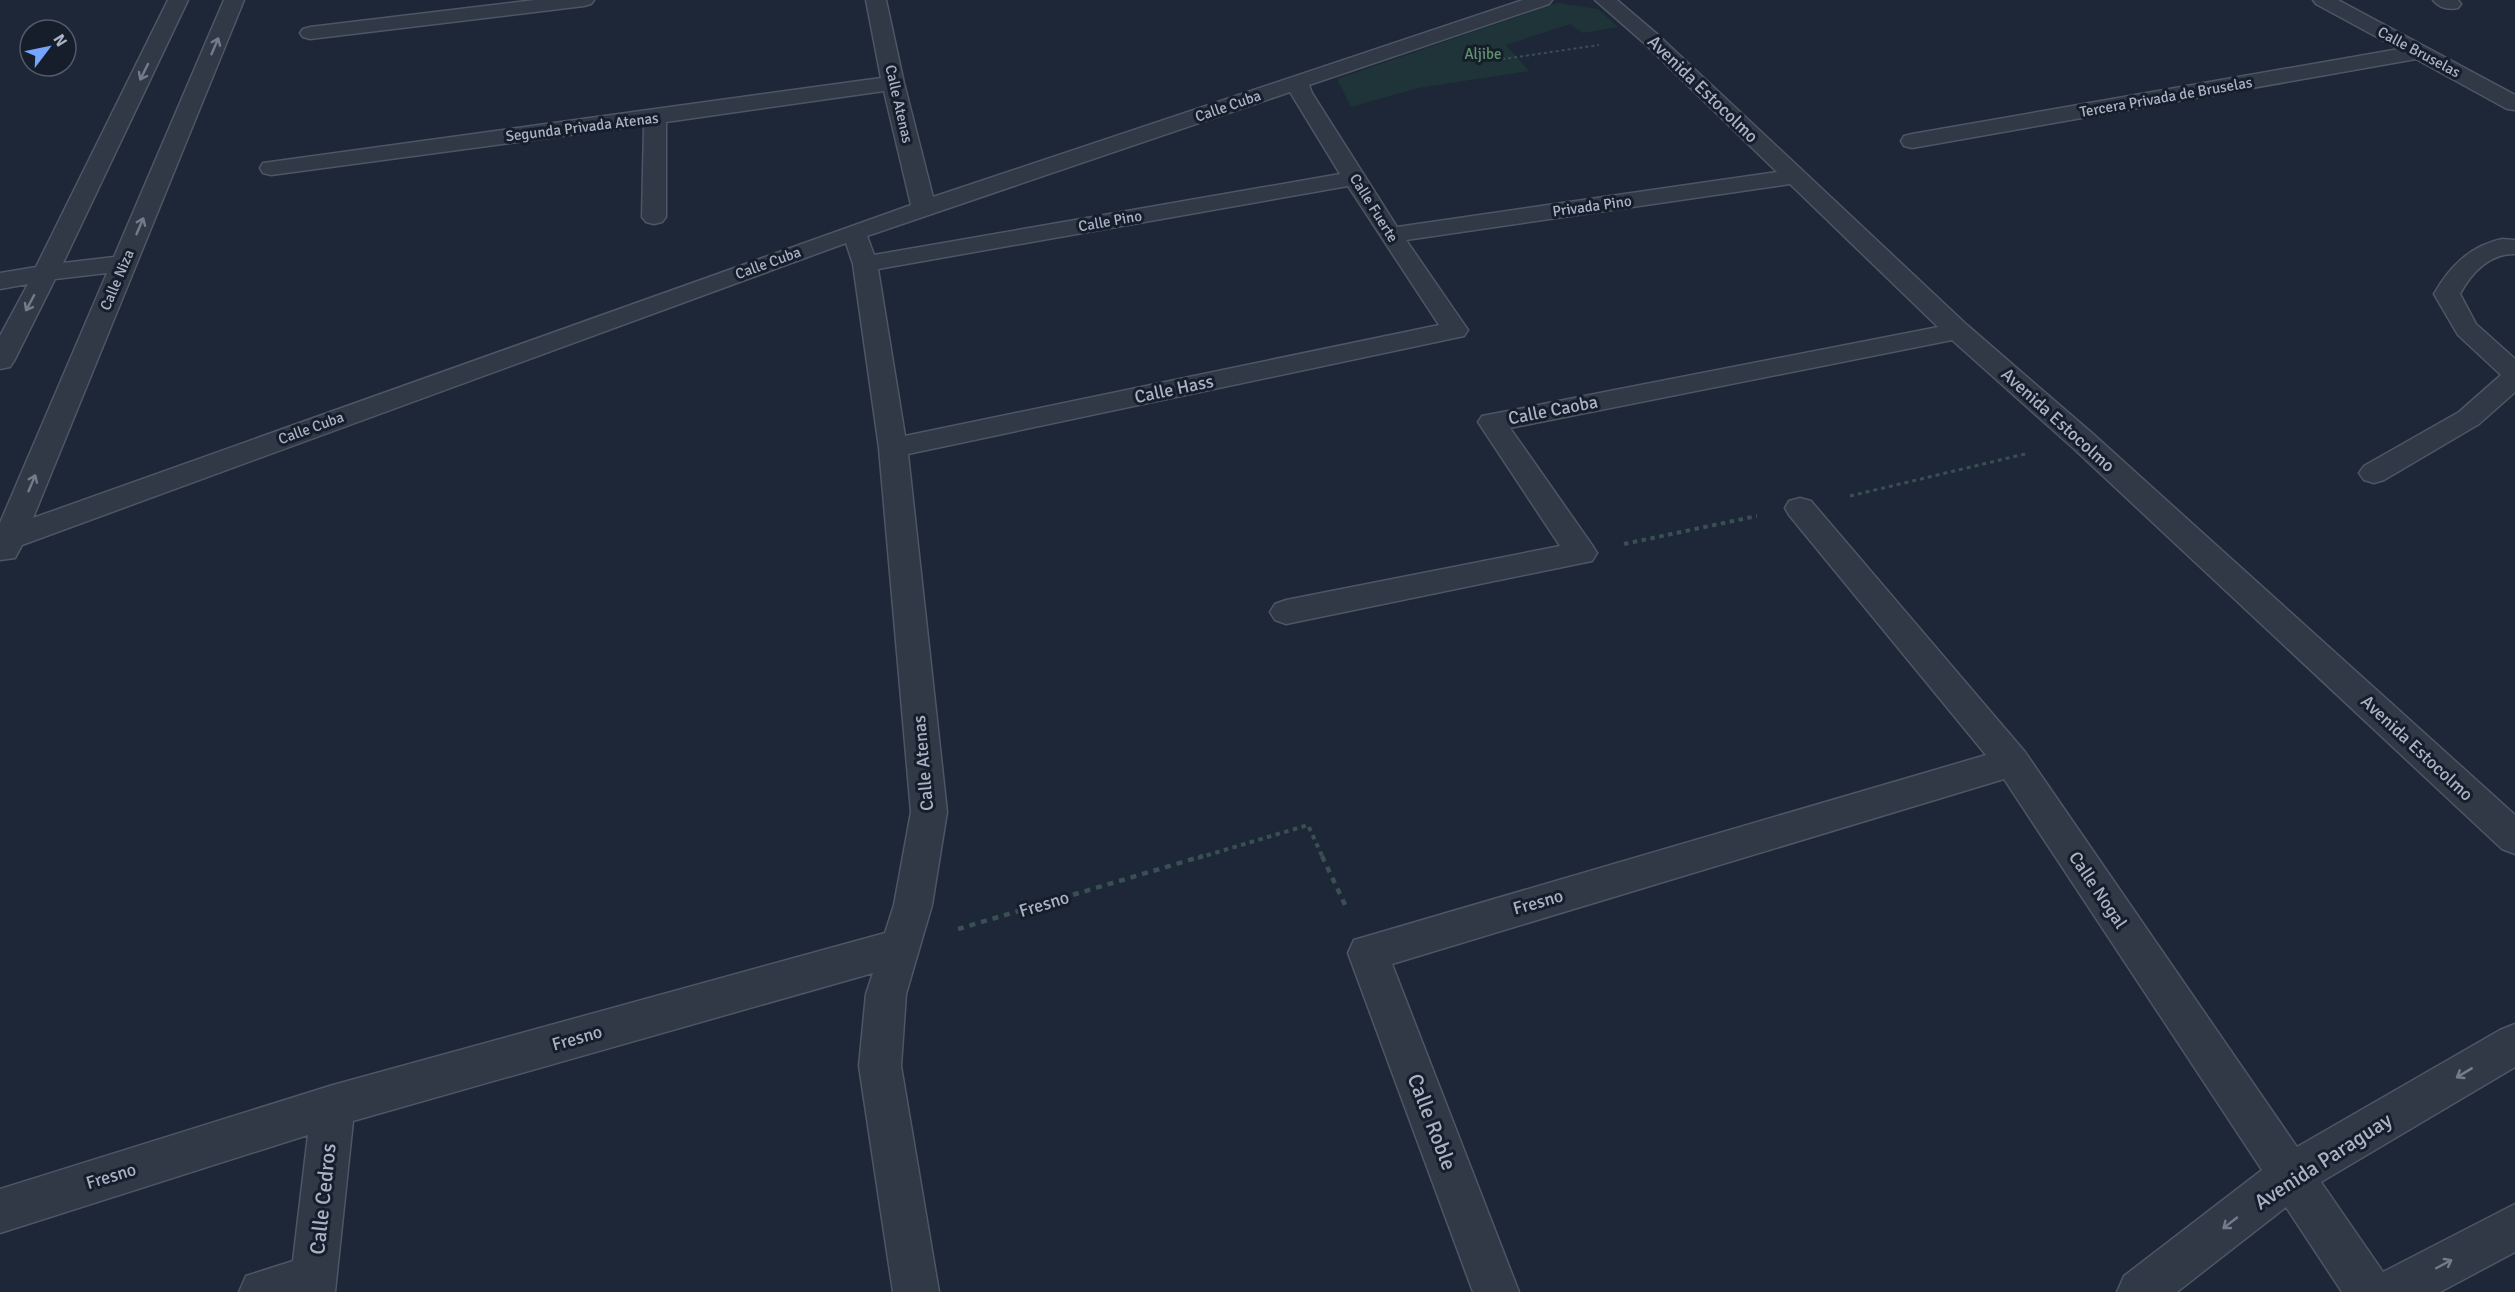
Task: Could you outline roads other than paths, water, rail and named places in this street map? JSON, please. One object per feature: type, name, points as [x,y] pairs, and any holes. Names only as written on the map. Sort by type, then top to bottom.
[{"type":"street","points":[[0,361],[46,273],[178,0]]},
{"type":"street","name":"Calle Niza","points":[[3,546],[234,0]]},
{"type":"street","points":[[310,33],[584,0]]},
{"type":"street","name":"Calle Atenas","points":[[876,0],[893,83],[924,208]]},
{"type":"street","name":"Calle Cuba","points":[[3,546],[860,248],[924,208],[1542,0]]},
{"type":"street","name":"Avenida Estocolmo","points":[[1605,0],[1650,38],[1958,331],[2083,441],[2515,838]]},
{"type":"street","name":"Calle Bruselas","points":[[2323,0],[2515,104]]},
{"type":"street","name":"Tercera Privada de Bruselas","points":[[1912,141],[2420,52]]},
{"type":"street","name":"Segunda Privada Atenas","points":[[271,168],[893,83]]},
{"type":"street","name":"Calle Fuerte","points":[[1298,83],[1390,235],[1455,330]]},
{"type":"street","points":[[654,217],[655,117]]},
{"type":"street","name":"Privada Pino","points":[[1390,235],[1794,176]]},
{"type":"street","name":"Calle Pino","points":[[860,248],[1355,178]]},
{"type":"street","points":[[2374,473],[2469,418],[2515,375],[2478,344],[2457,318],[2448,294],[2454,281],[2479,257],[2500,247],[2515,247]]},
{"type":"street","name":"Calle Atenas","points":[[860,248],[893,448],[929,812],[913,905],[886,994],[880,1066],[916,1292]]},
{"type":"street","points":[[0,281],[124,263]]},
{"type":"street","name":"Calle Hass","points":[[893,448],[1455,330]]},
{"type":"street","name":"Calle Caoba","points":[[1286,612],[1581,553],[1492,422],[1958,331]]},
{"type":"street","name":"Calle Nogal","points":[[1800,508],[2012,762],[2369,1292]]},
{"type":"street","name":"Fresno","points":[[1368,953],[2012,762]]},
{"type":"street","name":"Fresno","points":[[0,1211],[333,1106],[900,947]]},
{"type":"street","name":"Calle Roble","points":[[1368,953],[1496,1292]]},
{"type":"street","name":"Avenida Paraguay","points":[[2140,1292],[2290,1176],[2515,1044]]},
{"type":"street","name":"Calle Cedros","points":[[313,1285],[333,1106]]},
{"type":"street","points":[[2393,1292],[2515,1227]]},
{"type":"street","points":[[262,1292],[313,1285]]},
{"type":"park label","name":"Aljibe","points":[[1483,54]]}]
